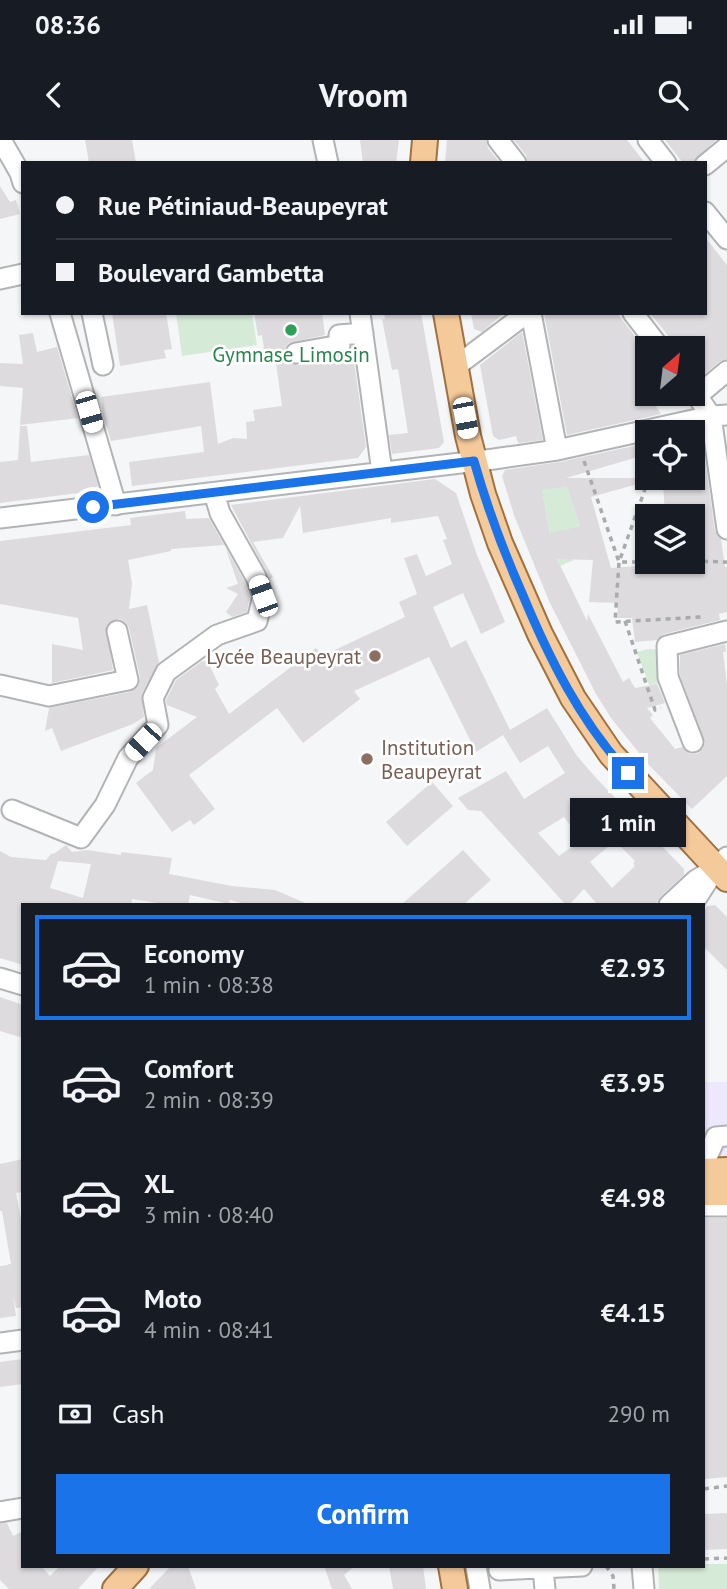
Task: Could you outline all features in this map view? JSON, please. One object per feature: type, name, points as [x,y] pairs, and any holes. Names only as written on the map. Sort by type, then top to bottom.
[{"type":"main road","points":[[423,161],[425,140]]},
{"type":"main road","points":[[446,315],[474,461],[500,543],[540,634],[573,698],[611,754],[723,868]]},
{"type":"main road","points":[[705,1171],[727,1170]]},
{"type":"main road","points":[[705,1193],[727,1193]]},
{"type":"main road","points":[[115,1589],[134,1568]]},
{"type":"main road","points":[[451,1568],[455,1589]]},
{"type":"street","points":[[1,140],[21,176]]},
{"type":"street","points":[[323,140],[328,161]]},
{"type":"street","points":[[498,140],[514,161]]},
{"type":"street","points":[[648,140],[664,161]]},
{"type":"street","points":[[707,162],[727,147]]},
{"type":"street","points":[[707,214],[727,239]]},
{"type":"street","points":[[0,279],[21,274]]},
{"type":"street","points":[[61,315],[116,505]]},
{"type":"street","points":[[92,315],[103,365]]},
{"type":"street","points":[[360,315],[382,472]]},
{"type":"street","points":[[456,367],[526,315]]},
{"type":"street","points":[[529,315],[556,450]]},
{"type":"street","points":[[635,315],[651,336]]},
{"type":"street","points":[[296,353],[341,345],[339,335],[363,333]]},
{"type":"street","points":[[705,386],[727,371]]},
{"type":"street","points":[[705,403],[719,416],[727,529]]},
{"type":"street","points":[[0,518],[556,450],[719,416]]},
{"type":"street","points":[[12,810],[81,838],[106,805],[128,758],[158,726],[153,698],[166,672],[218,635],[257,621],[263,596],[256,577],[220,513],[214,493]]},
{"type":"street","points":[[0,685],[50,696],[128,680],[117,631]]},
{"type":"street","points":[[693,742],[668,677],[667,646],[727,631]]},
{"type":"street","points":[[671,903],[696,880],[723,868]]},
{"type":"street","points":[[694,903],[723,868]]},
{"type":"street","points":[[0,978],[21,984]]},
{"type":"street","points":[[705,1162],[716,1137],[727,1136]]},
{"type":"street","points":[[705,1206],[727,1206]]},
{"type":"street","points":[[0,1343],[21,1340]]},
{"type":"street","points":[[0,1513],[21,1508]]},
{"type":"street","points":[[476,1568],[480,1589]]},
{"type":"street","points":[[499,1570],[556,1568]]},
{"type":"street","points":[[642,1568],[644,1589]]},
{"type":"street","points":[[543,1569],[545,1589]]},
{"type":"path","points":[[579,445],[619,562]]},
{"type":"path","points":[[645,490],[619,562],[615,622],[704,617]]},
{"type":"path","points":[[705,561],[727,562]]},
{"type":"path","points":[[619,562],[635,562]]},
{"type":"path","points":[[625,621],[655,710]]},
{"type":"path","points":[[705,1489],[727,1486]]},
{"type":"path","points":[[705,1559],[727,1558]]},
{"type":"path","points":[[607,1568],[612,1576],[614,1589]]},
{"type":"shaded area","points":[[705,1082],[727,1082],[727,1157],[705,1158]]},
{"type":"green space","points":[[176,315],[252,315],[257,345],[182,356]]},
{"type":"green space","points":[[578,483],[570,494],[580,526],[564,530],[571,559],[574,560],[560,566],[552,543],[542,490]]},
{"type":"green space","points":[[648,649],[662,650],[664,682],[649,685],[637,652]]},
{"type":"green space","points":[[705,1564],[727,1564],[727,1589],[659,1589],[658,1568],[705,1568]]},
{"type":"building","points":[[85,140],[132,140],[136,161],[89,161]]},
{"type":"building","points":[[360,140],[399,140],[396,161],[363,161]]},
{"type":"building","points":[[447,140],[486,140],[488,148],[498,161],[445,161]]},
{"type":"building","points":[[514,140],[627,140],[643,161],[528,161]]},
{"type":"building","points":[[665,140],[716,140],[694,161],[681,161]]},
{"type":"building","points":[[0,186],[10,202],[16,200],[20,214],[0,219]]},
{"type":"building","points":[[707,240],[727,265],[727,359],[705,374],[705,336],[668,336],[652,315],[707,315]]},
{"type":"building","points":[[112,315],[166,315],[172,349],[164,350],[166,358],[120,366]]},
{"type":"building","points":[[254,315],[322,315],[325,335],[289,343],[284,356],[287,361],[298,365],[342,357],[350,352],[353,354],[366,447],[358,458],[132,486],[129,462],[204,452],[201,426],[111,441],[101,397],[210,382],[218,444],[233,438],[247,439],[246,422],[255,421],[253,410],[282,406],[274,349],[264,349],[262,335],[258,336]]},
{"type":"building","points":[[384,315],[421,315],[444,442],[439,448],[392,454],[389,435],[408,433],[398,369],[392,370],[382,319],[385,319]]},
{"type":"building","points":[[471,315],[502,315],[482,332],[474,329]]},
{"type":"building","points":[[544,315],[619,315],[635,336],[635,406],[656,406],[661,414],[567,435]]},
{"type":"building","points":[[522,332],[543,440],[518,443],[516,436],[499,440],[493,436],[480,365]]},
{"type":"building","points":[[33,333],[37,352],[57,347],[78,418],[20,425],[23,388],[0,386],[0,363],[23,364],[19,335]]},
{"type":"building","points":[[20,426],[27,426],[31,462],[89,455],[98,485],[94,491],[0,503],[0,462],[18,460]]},
{"type":"building","points":[[635,446],[635,458],[566,478],[635,478],[635,485],[591,497],[611,568],[635,566],[635,574],[705,574],[705,504],[664,504],[663,490],[705,490],[705,460],[715,531],[721,539],[727,567],[727,612],[719,614],[720,620],[664,634],[657,640],[635,642],[632,618],[617,618],[618,603],[589,602],[593,560],[557,559],[587,621],[588,614],[623,682],[629,678],[635,688],[657,684],[665,703],[647,708],[653,715],[650,718],[675,749],[682,747],[690,754],[697,754],[705,743],[680,675],[680,655],[725,644],[726,652],[723,652],[727,685],[727,776],[692,809],[648,764],[611,718],[596,694],[549,601],[514,515],[502,476],[505,470]],"holes":[[[567,486],[580,526],[550,533],[542,490]]]},
{"type":"building","points":[[435,479],[456,493],[477,555],[505,622],[481,634],[463,593],[433,607],[451,648],[466,640],[510,730],[547,708],[577,756],[684,869],[684,875],[656,903],[596,903],[584,889],[571,903],[564,903],[481,811],[468,810],[458,798],[506,771],[524,799],[565,773],[548,746],[520,763],[503,735],[476,752],[429,657],[354,691],[360,699],[303,743],[277,708],[189,775],[215,809],[194,825],[190,820],[172,832],[136,783],[153,770],[156,748],[197,717],[167,705],[166,700],[176,680],[207,660],[219,685],[215,689],[229,714],[316,648],[322,656],[405,617],[399,602],[417,594],[404,558],[417,554],[426,576],[452,564],[443,540],[447,539],[438,516],[391,523],[391,518],[303,533],[300,506],[283,538],[253,542],[273,577],[270,579],[231,505]],"holes":[[[564,817],[581,840],[559,856],[538,833]],[[615,841],[635,861],[635,866],[612,888],[590,862]]]},
{"type":"building","points":[[185,511],[186,519],[209,518],[224,545],[171,549],[128,560],[132,584],[129,609],[147,605],[159,662],[142,693],[144,717],[133,724],[61,751],[52,728],[45,731],[49,708],[130,692],[139,684],[140,677],[129,628],[120,619],[109,622],[106,627],[113,670],[52,683],[52,644],[83,650],[78,618],[0,604],[0,541],[131,525],[130,518]]},
{"type":"building","points":[[226,549],[245,582],[250,597],[247,612],[232,617],[226,612],[238,594],[226,588],[238,584]]},
{"type":"building","points":[[432,782],[453,806],[407,846],[386,822]]},
{"type":"building","points":[[66,845],[72,852],[87,850],[121,855],[121,852],[172,858],[169,874],[232,886],[275,890],[305,903],[241,903],[230,900],[229,903],[225,903],[190,895],[188,903],[157,903],[132,899],[131,903],[21,903],[21,964],[0,958],[0,851],[11,857],[46,860]],"holes":[[[58,861],[91,864],[83,898],[50,888]]]},
{"type":"building","points":[[463,850],[491,880],[465,903],[403,903]]},
{"type":"building","points":[[715,905],[727,917],[727,970],[705,948],[707,906]]},
{"type":"building","points":[[0,997],[21,1004],[21,1037],[0,1031]]},
{"type":"building","points":[[21,1159],[21,1192],[16,1193],[21,1220],[21,1307],[16,1308],[13,1296],[16,1316],[0,1318],[0,1266],[8,1265],[10,1277],[8,1264],[11,1264],[0,1211],[0,1164]]},
{"type":"building","points":[[705,1218],[727,1218],[727,1477],[705,1479]]},
{"type":"building","points":[[21,1359],[21,1384],[0,1387],[0,1362]]},
{"type":"building","points":[[727,1513],[727,1549],[705,1550],[705,1514]]},
{"type":"building","points":[[7,1523],[13,1536],[21,1532],[21,1568],[43,1568],[50,1576],[58,1568],[97,1568],[78,1589],[9,1589],[0,1580],[0,1524]]},
{"type":"building","points":[[169,1568],[189,1568],[196,1589],[149,1589]]},
{"type":"building","points":[[325,1568],[353,1568],[344,1575],[352,1589],[332,1589]]},
{"type":"building","points":[[389,1568],[423,1568],[426,1589],[393,1589]]},
{"type":"place","name":"Gymnase Limosin","points":[[291,330]]},
{"type":"place","name":"Lycée Beaupeyrat","points":[[375,656]]},
{"type":"place","name":"Institution Beaupeyrat","points":[[367,759]]},
{"type":"route","points":[[93,507],[474,461],[500,543],[540,634],[587,721],[628,773]]}]
